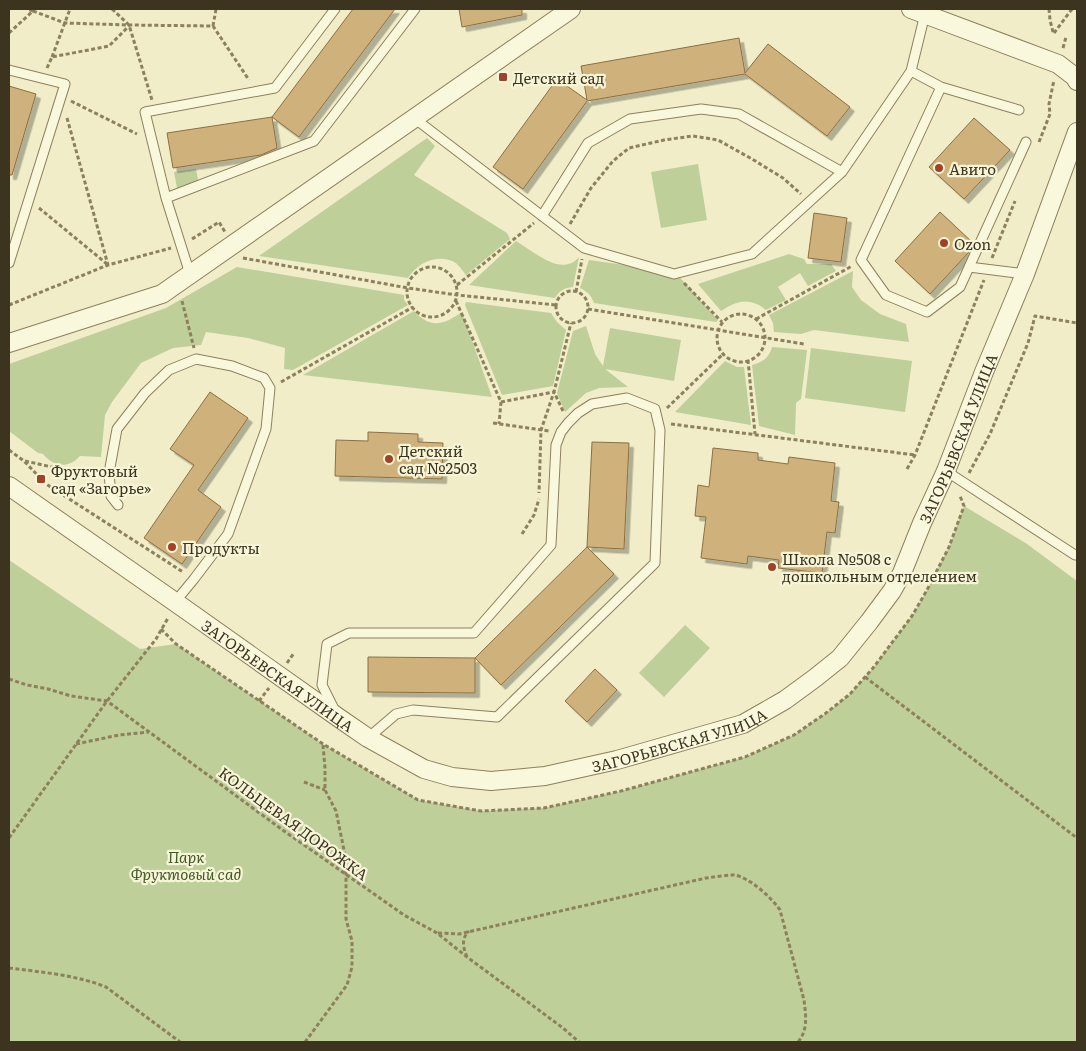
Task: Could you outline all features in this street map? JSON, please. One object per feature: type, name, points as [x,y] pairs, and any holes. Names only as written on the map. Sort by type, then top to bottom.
[{"type":"street","points":[[9,343],[162,294],[190,274],[237,250],[414,118],[570,9]]},
{"type":"street","points":[[918,12],[1058,64],[1077,80]]},
{"type":"street","name":"ЗАГОРЬЕВСКАЯ УЛИЦА","points":[[9,486],[368,738],[424,769],[452,777],[491,781],[544,776],[617,760],[743,724],[785,700],[840,658],[892,591],[902,573],[946,471],[1025,274],[1077,132]]},
{"type":"lane","points":[[190,274],[166,198],[145,112],[275,88],[335,9]]},
{"type":"lane","points":[[166,198],[314,141],[415,9]]},
{"type":"lane","points":[[414,118],[584,248],[674,274],[752,254],[842,172],[911,71],[918,12]]},
{"type":"lane","points":[[9,70],[65,84],[9,263]]},
{"type":"lane","points":[[911,71],[941,87],[1019,110]]},
{"type":"lane","points":[[941,87],[862,260],[886,295],[927,312],[960,288],[1026,142]]},
{"type":"lane","points":[[542,216],[588,143],[630,119],[701,109],[739,114],[842,172]]},
{"type":"lane","points":[[969,267],[1025,274]]},
{"type":"lane","points":[[118,505],[111,496],[109,473],[117,429],[144,393],[169,370],[196,359],[232,366],[264,378],[270,388],[266,429],[228,534],[175,602]]},
{"type":"lane","points":[[339,718],[322,685],[327,644],[349,633],[474,633],[551,545],[556,445],[560,432],[578,413],[592,404],[628,398],[655,409],[660,430],[655,563],[497,717],[413,710],[396,714],[368,738]]},
{"type":"lane","points":[[946,471],[1075,555]]},
{"type":"path","points":[[28,9],[65,23],[213,26]]},
{"type":"path","points":[[42,78],[70,9]]},
{"type":"path","points":[[112,9],[129,25],[156,110]]},
{"type":"path","points":[[216,9],[213,26],[256,91]]},
{"type":"path","points":[[1049,9],[1054,33],[1072,9]]},
{"type":"path","points":[[9,33],[34,11]]},
{"type":"path","points":[[52,57],[108,46],[129,25]]},
{"type":"path","points":[[1035,151],[1050,114],[1049,104],[1066,37]]},
{"type":"path","points":[[61,96],[152,142]]},
{"type":"path","points":[[61,96],[108,265]]},
{"type":"path","points":[[564,233],[591,188],[613,161],[630,148],[693,136],[718,140],[752,159],[783,178],[809,201]]},
{"type":"path","points":[[992,260],[1017,196]]},
{"type":"path","points":[[29,200],[108,265]]},
{"type":"path","points":[[457,286],[542,216]]},
{"type":"path","points":[[9,305],[108,265],[181,245],[219,222],[237,250],[408,288],[556,305]]},
{"type":"path","points":[[576,292],[584,248]]},
{"type":"path","points":[[756,319],[862,260]]},
{"type":"path","points":[[426,267],[436,267],[445,270],[453,277],[457,286],[454,304],[447,312],[438,316],[420,313],[412,307],[408,298],[408,288],[411,279],[426,267]]},
{"type":"path","points":[[674,274],[722,322]]},
{"type":"path","points":[[907,469],[915,455],[984,278]]},
{"type":"path","points":[[566,292],[576,292],[585,297],[588,309],[584,318],[571,323],[560,318],[556,305],[566,292]]},
{"type":"path","points":[[181,298],[196,359]]},
{"type":"path","points":[[455,300],[501,402],[499,424]]},
{"type":"path","points":[[270,388],[412,307]]},
{"type":"path","points":[[588,309],[804,344]]},
{"type":"path","points":[[744,313],[756,319],[763,328],[765,338],[761,351],[753,359],[742,362],[732,360],[723,354],[717,344],[717,330],[722,322],[732,315],[744,313]]},
{"type":"path","points":[[9,838],[107,701],[156,639],[161,629],[176,644],[323,744],[418,800],[481,811],[544,808],[620,791],[745,757],[794,735],[826,713],[865,677],[912,616],[927,590],[949,546],[964,506],[958,491],[990,434],[1028,343],[1035,316],[1077,323]]},
{"type":"path","points":[[522,534],[534,515],[539,502],[541,430],[554,392],[571,323]]},
{"type":"path","points":[[657,420],[723,354]]},
{"type":"path","points":[[748,360],[755,434]]},
{"type":"path","points":[[501,402],[554,392]]},
{"type":"path","points":[[554,392],[568,423]]},
{"type":"path","points":[[657,420],[915,455]]},
{"type":"path","points":[[493,423],[560,432]]},
{"type":"path","points":[[9,450],[24,460],[46,484],[194,579]]},
{"type":"path","points":[[24,460],[110,480]]},
{"type":"path","points":[[865,677],[1077,838]]},
{"type":"path","points":[[9,679],[72,696],[107,701]]},
{"type":"path","name":"КОЛЬЦЕВАЯ ДОРОЖКА","points":[[107,701],[284,831],[404,915],[437,932],[467,957],[563,1028],[578,1042]]},
{"type":"path","points":[[76,744],[119,735],[149,732]]},
{"type":"path","points":[[305,1042],[347,985],[352,967],[352,941],[346,919],[345,855],[336,811],[325,790],[323,744]]},
{"type":"path","points":[[304,782],[325,790]]},
{"type":"path","points":[[437,932],[459,934],[706,878],[736,875],[763,891],[780,910],[806,1013],[805,1029],[798,1042]]},
{"type":"path","points":[[467,957],[463,947],[463,939],[470,930]]},
{"type":"path","points":[[9,968],[92,981],[106,987],[180,1042]]},
{"type":"green space","points":[[427,138],[435,146],[414,175],[507,233],[510,239],[466,275],[456,263],[445,259],[433,260],[421,265],[408,278],[259,256]]},
{"type":"green space","points":[[698,164],[707,220],[661,228],[651,172]]},
{"type":"green space","points":[[196,169],[199,185],[177,188],[174,172]]},
{"type":"green space","points":[[516,241],[539,256],[556,264],[572,263],[579,257],[573,287],[562,290],[555,298],[469,285]]},
{"type":"green space","points":[[789,254],[804,259],[807,264],[831,264],[836,271],[808,286],[800,273],[778,287],[786,300],[766,310],[755,303],[738,302],[721,311],[698,284]]},
{"type":"green space","points":[[589,260],[675,272],[718,320],[716,322],[594,303],[589,294],[580,288]]},
{"type":"green space","points":[[237,267],[404,295],[404,300],[408,305],[293,370],[284,369],[285,348],[248,338],[206,332],[201,345],[173,348],[141,363],[112,402],[105,415],[101,457],[80,456],[66,465],[56,464],[9,431],[9,364],[166,308]]},
{"type":"green space","points":[[853,271],[852,287],[861,300],[880,314],[906,324],[909,342],[814,330],[801,334],[774,332],[773,323],[769,315]]},
{"type":"green space","points":[[466,302],[551,313],[566,330],[553,386],[502,395],[465,305]]},
{"type":"green space","points":[[414,311],[431,323],[449,320],[462,312],[492,397],[303,375]]},
{"type":"green space","points":[[586,326],[595,354],[603,366],[610,328],[681,340],[674,381],[605,369],[628,387],[599,388],[586,393],[565,412],[557,393],[573,331]]},
{"type":"green space","points":[[772,347],[807,350],[801,399],[796,403],[795,435],[759,426],[752,365],[765,359]]},
{"type":"green space","points":[[811,348],[912,361],[905,412],[805,398]]},
{"type":"green space","points":[[725,361],[737,367],[744,367],[751,425],[675,412]]},
{"type":"green space","name":"Парк Фруктовый сад","points":[[964,506],[1027,544],[1077,581],[1077,1042],[9,1042],[9,560],[140,649],[176,644],[323,744],[418,800],[481,811],[544,808],[621,791],[745,757],[794,735],[826,713],[850,694],[873,668],[912,616],[949,547]]},
{"type":"green space","points":[[685,625],[710,648],[664,697],[639,673]]},
{"type":"building","points":[[353,9],[395,9],[299,137],[272,117]]},
{"type":"building","points":[[459,9],[522,9],[522,15],[462,27]]},
{"type":"building","points":[[739,38],[745,73],[768,44],[850,107],[827,136],[745,74],[587,101],[523,189],[493,167],[557,79],[587,100],[581,66]]},
{"type":"building","points":[[9,86],[36,94],[12,175],[9,175]]},
{"type":"building","points":[[272,117],[277,148],[261,155],[173,168],[167,133]]},
{"type":"building","points":[[974,118],[1010,150],[964,199],[929,167]]},
{"type":"building","points":[[940,212],[973,243],[969,252],[930,294],[895,261]]},
{"type":"building","points":[[814,213],[847,218],[841,262],[808,258]]},
{"type":"building","points":[[210,392],[248,418],[198,490],[221,507],[182,564],[144,538],[194,465],[170,449]]},
{"type":"building","name":"Детский сад №2503","points":[[368,432],[418,434],[418,442],[443,443],[442,479],[335,476],[336,440],[368,441]]},
{"type":"building","points":[[592,442],[629,443],[624,549],[587,547]]},
{"type":"building","points":[[713,448],[758,453],[758,460],[788,464],[789,457],[835,463],[831,501],[839,502],[835,533],[827,532],[822,573],[778,568],[779,560],[748,556],[747,564],[701,558],[706,517],[695,516],[698,485],[709,487]]},
{"type":"building","points":[[587,547],[614,574],[501,685],[475,658]]},
{"type":"building","points":[[368,657],[475,658],[475,693],[368,692]]},
{"type":"building","points":[[595,669],[617,690],[587,722],[565,701]]},
{"type":"place","name":"Детский сад","points":[[503,77]]},
{"type":"place","name":"Авито","points":[[939,168]]},
{"type":"place","name":"Ozon","points":[[944,243]]},
{"type":"place","name":"Детский сад №2503","points":[[389,459]]},
{"type":"place","name":"Фруктовый сад «Загорье»","points":[[41,479]]},
{"type":"place","name":"Продукты","points":[[172,547]]},
{"type":"place","name":"Школа №508 с дошкольным отделением","points":[[772,567]]}]
